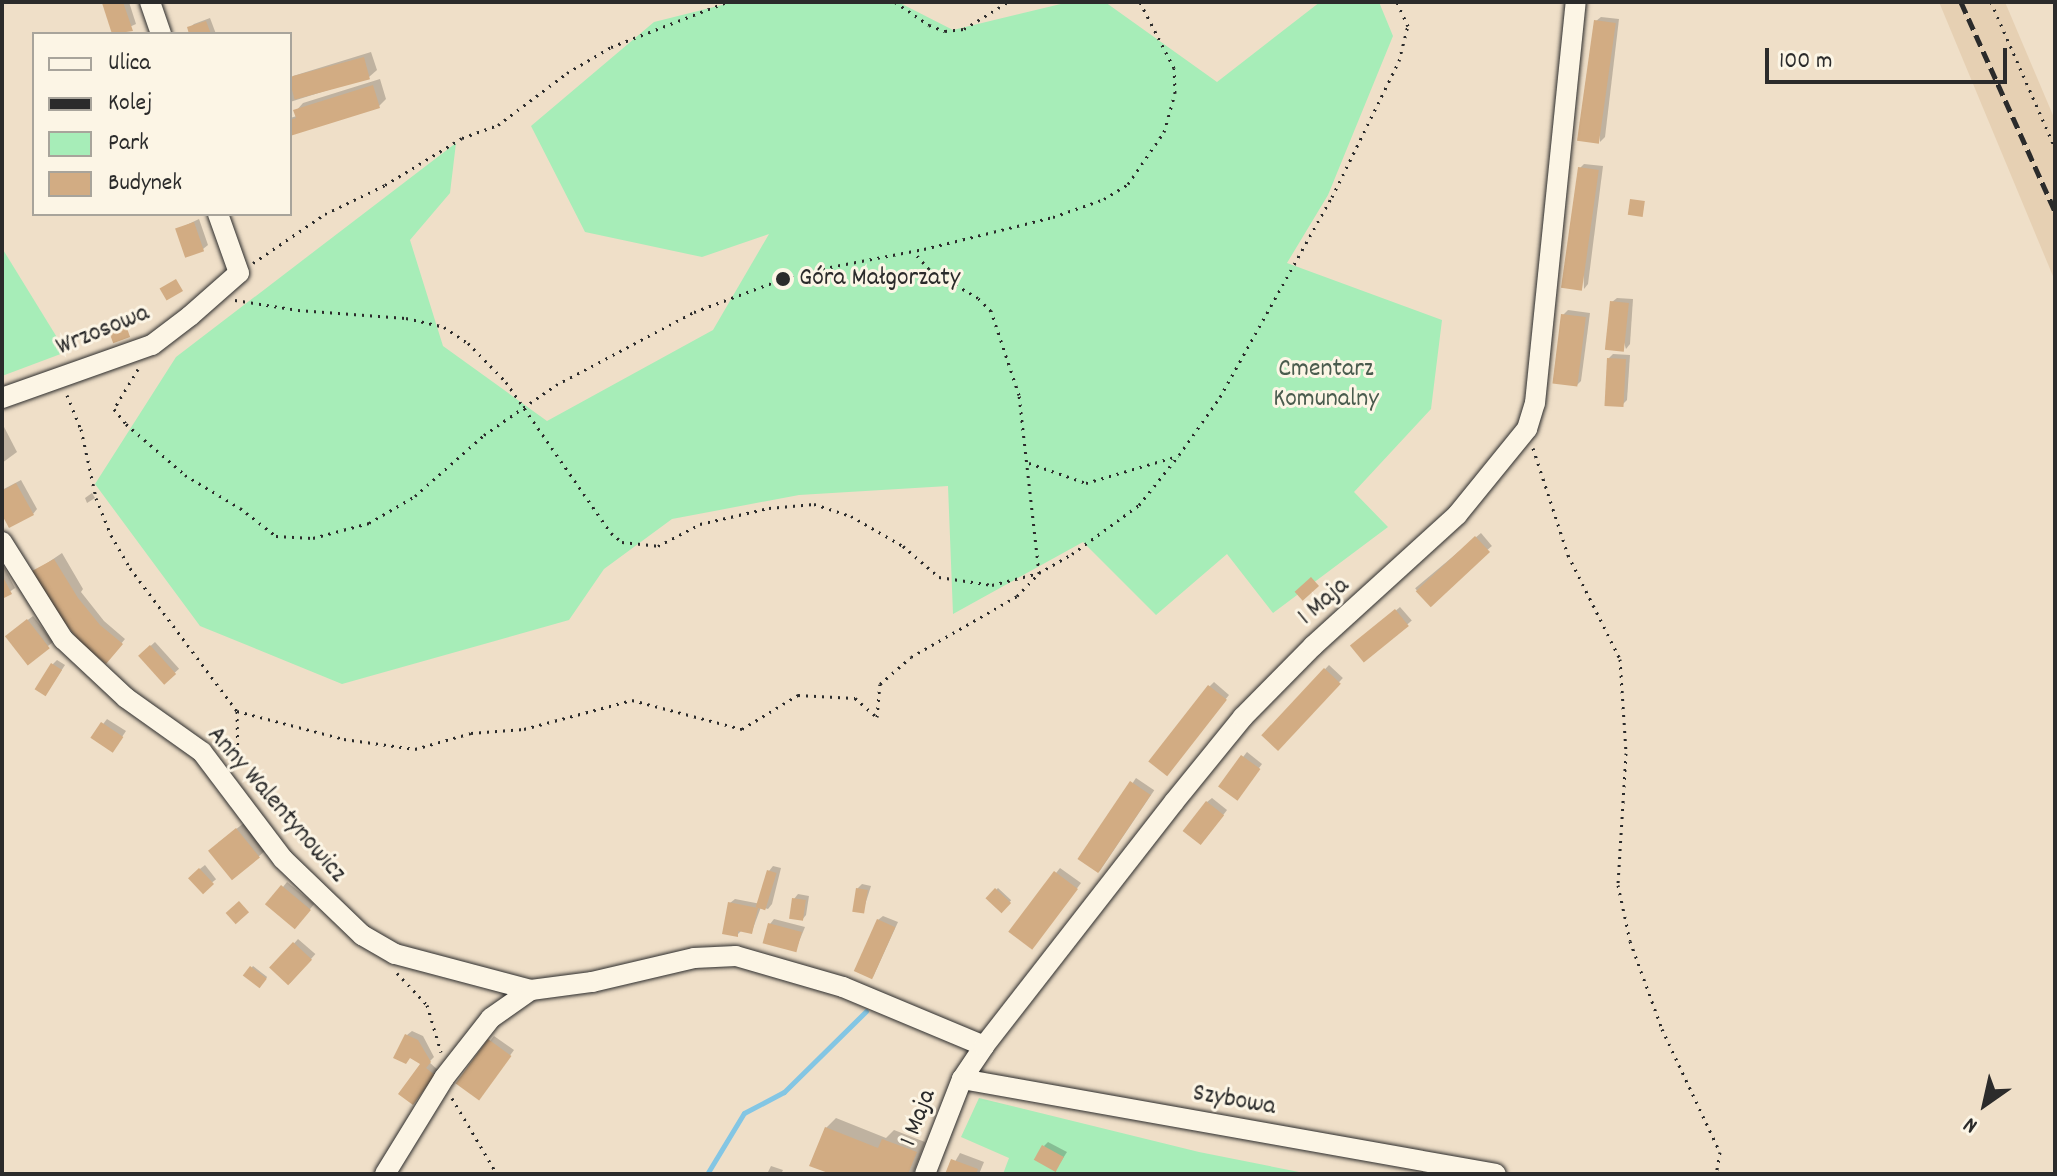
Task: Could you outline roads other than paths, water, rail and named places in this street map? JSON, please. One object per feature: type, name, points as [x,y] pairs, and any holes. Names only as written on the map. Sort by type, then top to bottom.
[{"type":"street","points":[[150,2],[160,32]]},
{"type":"street","name":"1 Maja","points":[[925,1174],[962,1079],[984,1046],[1243,717],[1313,646],[1457,515],[1527,429],[1535,403],[1576,2]]},
{"type":"street","name":"Wrzosowa","points":[[2,398],[152,345],[239,273],[219,216]]},
{"type":"street","name":"Anny Walentynowicz","points":[[2,542],[63,639],[126,698],[202,752],[283,859],[362,935],[395,954],[531,990]]},
{"type":"street","points":[[385,1174],[444,1078],[491,1018],[531,990],[592,982],[694,958],[736,956],[843,987],[984,1046]]},
{"type":"street","points":[[484,979],[495,997],[491,1018]]},
{"type":"street","name":"Szybowa","points":[[962,1079],[1496,1174]]},
{"type":"waterway","points":[[707,1174],[744,1113],[784,1092],[866,1011]]},
{"type":"railway","points":[[1961,2],[2055,211]]},
{"type":"place","name":"Góra Małgorzaty","points":[[783,279]]},
{"type":"park label","name":"Cmentarz Komunalny","points":[[1326,385]]}]
